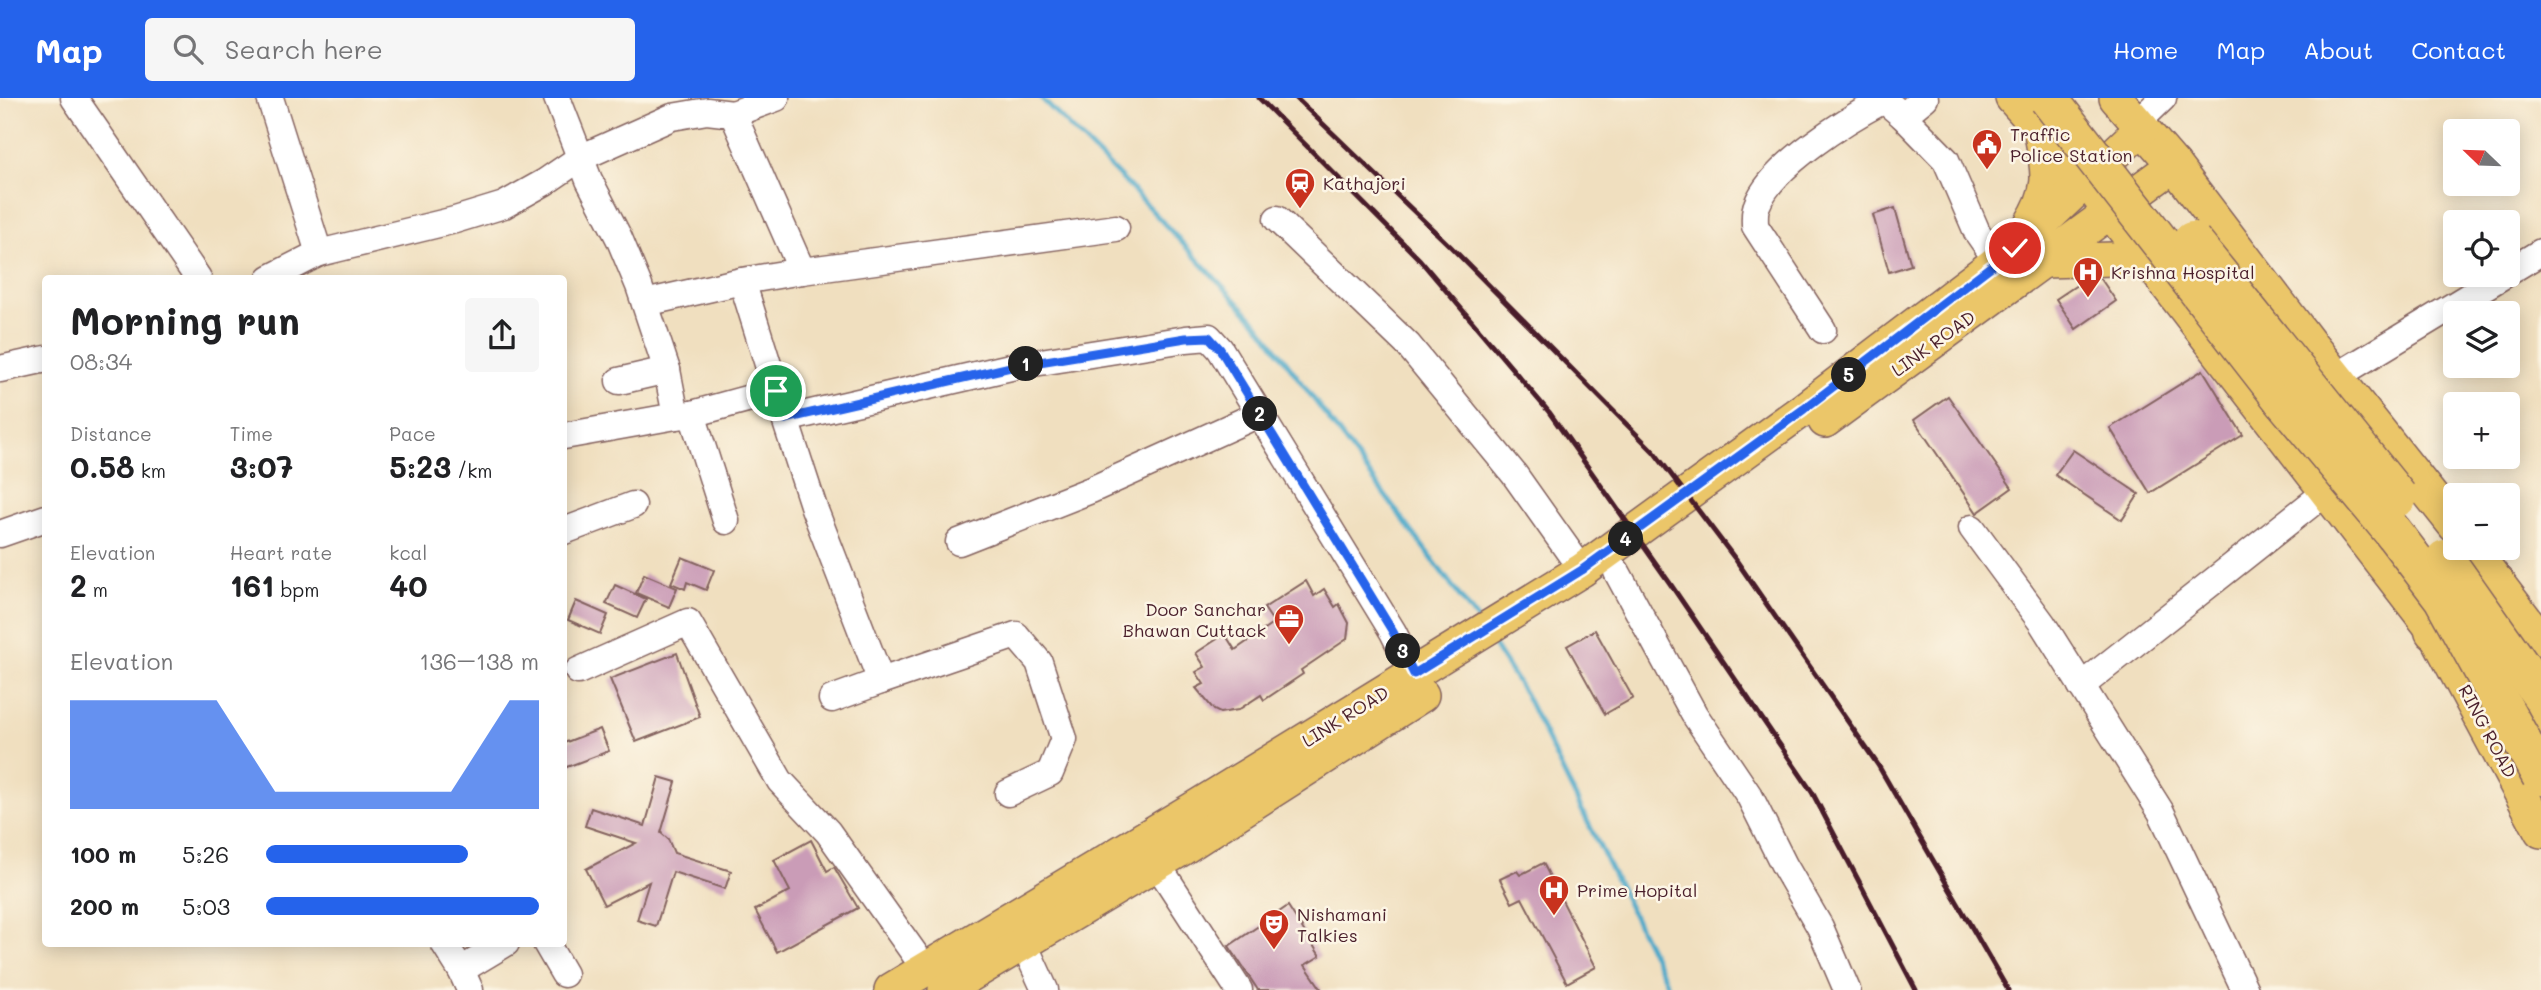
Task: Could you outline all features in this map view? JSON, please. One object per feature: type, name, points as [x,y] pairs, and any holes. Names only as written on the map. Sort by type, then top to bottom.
[{"type":"highway","points":[[2082,98],[2428,536],[2541,695]]},
{"type":"highway","points":[[2044,113],[2392,531],[2443,598],[2541,776]]},
{"type":"highway","points":[[2434,631],[2516,691],[2541,726]]},
{"type":"main road","name":"RING ROAD","points":[[2012,98],[2044,113],[2085,179],[2434,631],[2541,831]]},
{"type":"main road","points":[[2116,98],[2174,165],[2310,344],[2443,511]]},
{"type":"main road","points":[[2044,113],[2048,189],[2019,257],[2147,258]]},
{"type":"main road","name":"LINK ROAD","points":[[891,990],[935,980],[1024,944],[1157,864],[1459,659],[1506,630],[1617,572],[2019,257],[2085,179],[2140,125]]},
{"type":"main road","name":"LINK ROAD","points":[[1506,630],[1582,570],[2019,257],[2110,212],[2174,165]]},
{"type":"main road","points":[[2318,481],[2374,422]]},
{"type":"main road","points":[[2480,560],[2541,640]]},
{"type":"main road","name":"LINK ROAD","points":[[935,980],[1414,674],[1459,659]]},
{"type":"street","points":[[74,98],[196,275]]},
{"type":"street","points":[[270,98],[319,253]]},
{"type":"street","points":[[557,98],[580,158],[619,238],[645,303],[667,370],[726,521]]},
{"type":"street","points":[[276,275],[319,253],[456,220],[504,205],[580,158],[672,117],[707,111],[733,114],[775,98]]},
{"type":"street","points":[[1903,116],[1926,98]]},
{"type":"street","points":[[2140,125],[2163,98]]},
{"type":"street","points":[[1824,330],[1755,226],[1756,206],[1772,181],[1823,136],[1884,100],[1945,160],[1977,232],[2019,257]]},
{"type":"street","points":[[733,114],[802,271]]},
{"type":"street","points":[[1277,219],[1408,345],[1514,474],[1582,570]]},
{"type":"street","points":[[645,303],[742,281],[802,271],[1116,229]]},
{"type":"street","points":[[2520,265],[2541,252]]},
{"type":"street","points":[[742,281],[814,508],[881,681]]},
{"type":"street","points":[[2337,376],[2484,287]]},
{"type":"street","points":[[785,419],[1015,366],[1186,338],[1209,337],[1220,349],[1393,632],[1414,674]]},
{"type":"street","points":[[0,369],[42,360]]},
{"type":"street","points":[[619,382],[667,370]]},
{"type":"street","points":[[567,435],[684,415],[776,391]]},
{"type":"street","points":[[960,542],[1091,490],[1259,414]]},
{"type":"street","points":[[2081,686],[2318,481]]},
{"type":"street","points":[[567,530],[633,505]]},
{"type":"street","points":[[0,534],[42,518]]},
{"type":"street","points":[[1972,528],[2042,624],[2161,812],[2245,990]]},
{"type":"street","points":[[1617,572],[1694,714],[1750,797],[1784,865],[1820,927],[1847,990]]},
{"type":"street","points":[[578,671],[688,622],[780,781],[828,832],[935,980]]},
{"type":"street","points":[[832,699],[1016,635],[1039,662],[1063,739],[1050,773],[1008,793]]},
{"type":"street","points":[[1157,864],[1239,990]]},
{"type":"street","points":[[1024,944],[1045,990]]},
{"type":"street","points":[[446,947],[465,980],[502,947]]},
{"type":"street","points":[[548,947],[564,974]]},
{"type":"building","points":[[1895,208],[1911,265],[1889,272],[1873,215]]},
{"type":"building","points":[[2086,279],[2101,279],[2116,301],[2076,329],[2056,299]]},
{"type":"building","points":[[2203,370],[2243,435],[2150,493],[2110,428]]},
{"type":"building","points":[[1948,396],[2012,488],[1977,513],[1914,420]]},
{"type":"building","points":[[2073,450],[2139,494],[2122,520],[2055,475]]},
{"type":"building","points":[[682,557],[714,570],[706,590],[687,582],[685,589],[671,583]]},
{"type":"building","points":[[644,574],[677,588],[669,607],[636,593]]},
{"type":"building","name":"Door Sanchar Bhawan Cuttack","points":[[1306,581],[1314,596],[1324,589],[1335,607],[1339,604],[1349,623],[1347,639],[1301,670],[1303,674],[1264,700],[1261,695],[1238,710],[1220,713],[1214,710],[1196,688],[1204,684],[1196,672],[1205,667],[1196,653],[1225,634],[1235,650],[1274,623],[1264,608]]},
{"type":"building","points":[[615,585],[646,599],[637,618],[606,604]]},
{"type":"building","points":[[576,601],[608,615],[600,634],[568,620]]},
{"type":"building","points":[[1595,630],[1633,698],[1605,714],[1567,646]]},
{"type":"building","points":[[677,653],[700,717],[636,742],[610,679]]},
{"type":"building","points":[[600,729],[609,751],[567,767],[567,742]]},
{"type":"building","points":[[659,777],[676,782],[661,833],[668,839],[674,853],[731,871],[725,889],[673,872],[656,926],[637,920],[649,882],[604,905],[586,869],[636,843],[585,826],[591,808],[645,826]]},
{"type":"building","points":[[811,840],[827,871],[834,867],[858,908],[777,952],[755,910],[790,891],[774,860]]},
{"type":"building","points":[[1543,863],[1596,967],[1567,983],[1522,898],[1512,903],[1500,879],[1517,871],[1520,875]]},
{"type":"building","name":"Nishamani Talkies","points":[[1288,906],[1320,956],[1305,965],[1322,990],[1258,990],[1229,946]]},
{"type":"waterway","points":[[1041,98],[1129,186],[1259,325],[1478,621]]},
{"type":"waterway","points":[[1491,641],[1525,694],[1670,990]]},
{"type":"railway","points":[[1259,98],[1420,260],[1549,412],[1812,792],[1916,990]]},
{"type":"railway","points":[[1296,98],[1450,246],[1654,452],[1736,560],[1878,765],[2008,990]]},
{"type":"place","name":"Traffic Police Station","points":[[1987,171]]},
{"type":"place","name":"Kathajori","points":[[1300,210]]},
{"type":"place","name":"Krishna Hospital","points":[[2088,299]]},
{"type":"place","name":"Door Sanchar Bhawan Cuttack","points":[[1289,646]]},
{"type":"place","name":"Prime Hopital","points":[[1554,917]]},
{"type":"place","name":"Nishamani Talkies","points":[[1274,951]]},
{"type":"route","points":[[776,391],[785,419],[1015,366],[1186,338],[1209,337],[1220,349],[1393,632],[1414,674],[1582,570],[1804,409],[2015,248]]}]
